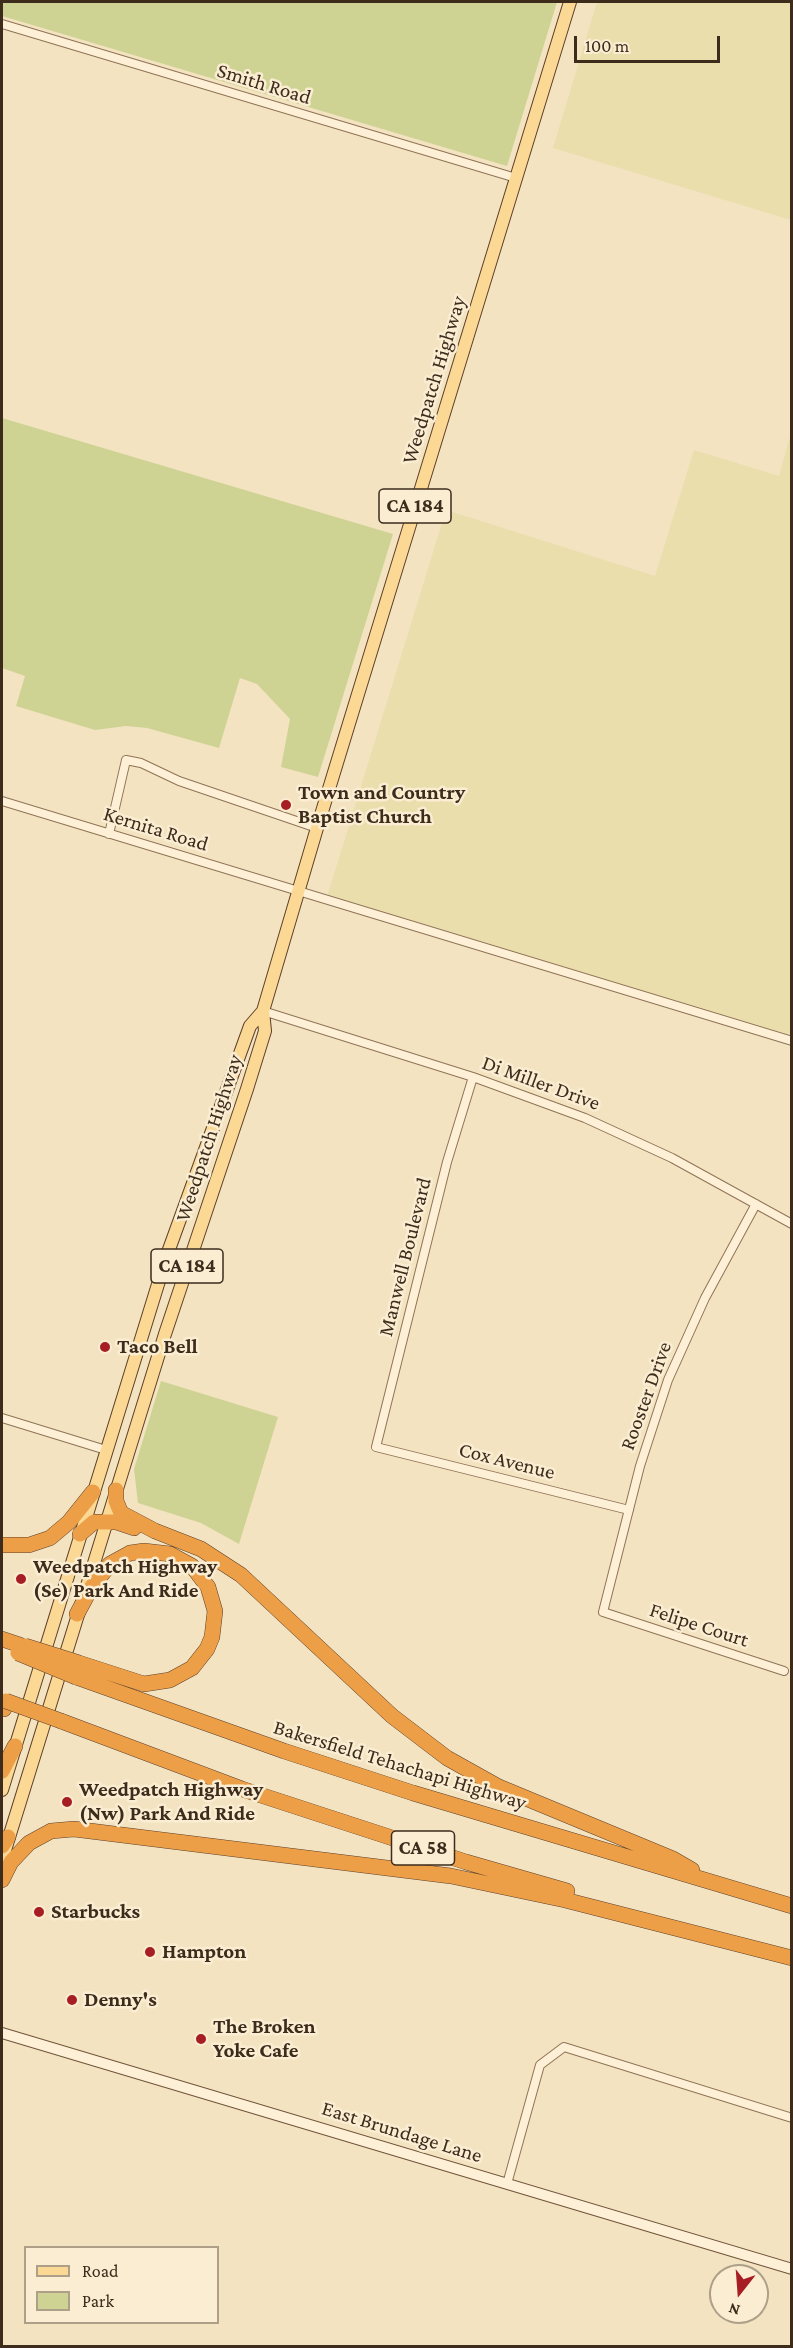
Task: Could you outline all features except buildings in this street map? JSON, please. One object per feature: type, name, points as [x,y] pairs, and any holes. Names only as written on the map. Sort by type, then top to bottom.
[{"type":"highway","points":[[116,1490],[116,1501],[122,1513],[155,1531],[201,1549],[241,1575],[392,1716],[447,1758],[499,1787],[673,1859],[716,1883]]},
{"type":"highway","points":[[2,1545],[29,1545],[50,1538],[69,1522],[93,1492]]},
{"type":"highway","points":[[80,1533],[94,1522],[106,1521],[155,1531]]},
{"type":"highway","points":[[77,1614],[91,1588],[110,1564],[130,1553],[144,1551],[170,1554],[192,1566],[208,1587],[215,1611],[212,1637],[207,1649],[192,1668],[170,1680],[144,1684],[78,1670]]},
{"type":"highway","points":[[2,1639],[19,1649]]},
{"type":"highway","name":"Bakersfield Tehachapi Highway","points":[[2,1647],[19,1649],[78,1670],[252,1740],[402,1790],[792,1906]]},
{"type":"highway","name":"CA 58","points":[[3,1705],[61,1721],[242,1789],[466,1862],[792,1958]]},
{"type":"highway","points":[[2,1771],[15,1746]]},
{"type":"highway","points":[[2,1880],[11,1862],[29,1843],[51,1831],[74,1829],[451,1876],[554,1898],[792,1958]]},
{"type":"main road","name":"Weedpatch Highway","points":[[2,1860],[5,1841],[168,1323],[265,1031],[263,1011],[317,828],[570,2]]},
{"type":"main road","name":"Weedpatch Highway","points":[[2,1790],[80,1533],[196,1169],[250,1026],[263,1011]]},
{"type":"main road","name":"East Brundage Lane","points":[[2,2033],[792,2268]]},
{"type":"street","name":"Smith Road","points":[[2,24],[516,178]]},
{"type":"street","points":[[109,834],[126,760],[141,763],[179,781],[317,828]]},
{"type":"street","name":"Kernita Road","points":[[2,801],[792,1041]]},
{"type":"street","name":"Di Miller Drive","points":[[263,1011],[541,1100],[629,1137],[693,1169],[792,1224]]},
{"type":"street","name":"Manwell Boulevard","points":[[376,1447],[447,1162],[473,1077]]},
{"type":"street","name":"Rooster Drive","points":[[603,1612],[653,1423],[686,1339],[756,1204]]},
{"type":"street","points":[[2,1418],[106,1450]]},
{"type":"street","name":"Cox Avenue","points":[[376,1447],[629,1510]]},
{"type":"street","name":"Felipe Court","points":[[603,1612],[784,1671]]},
{"type":"street","points":[[507,2184],[540,2065],[564,2048],[792,2118]]},
{"type":"shaded area","points":[[597,2],[791,2],[791,220],[553,148]]},
{"type":"shaded area","points":[[791,433],[791,1038],[327,897],[446,510],[655,576],[694,450],[779,476]]},
{"type":"green space","points":[[2,2],[557,2],[507,166],[2,16]]},
{"type":"green space","points":[[2,418],[393,534],[318,777],[281,767],[290,719],[257,684],[240,678],[219,748],[147,728],[126,726],[95,730],[16,706],[25,676],[2,668]]},
{"type":"green space","points":[[161,1381],[278,1417],[239,1544],[201,1523],[138,1503],[134,1469]]},
{"type":"place","name":"Town and Country Baptist Church","points":[[286,805]]},
{"type":"place","name":"Taco Bell","points":[[105,1347]]},
{"type":"place","name":"Weedpatch Highway (Se) Park And Ride","points":[[21,1579]]},
{"type":"place","name":"Weedpatch Highway (Nw) Park And Ride","points":[[67,1802]]},
{"type":"place","name":"Starbucks","points":[[39,1912]]},
{"type":"place","name":"Hampton","points":[[150,1952]]},
{"type":"place","name":"Denny's","points":[[72,2000]]},
{"type":"place","name":"The Broken Yoke Cafe","points":[[201,2039]]}]
